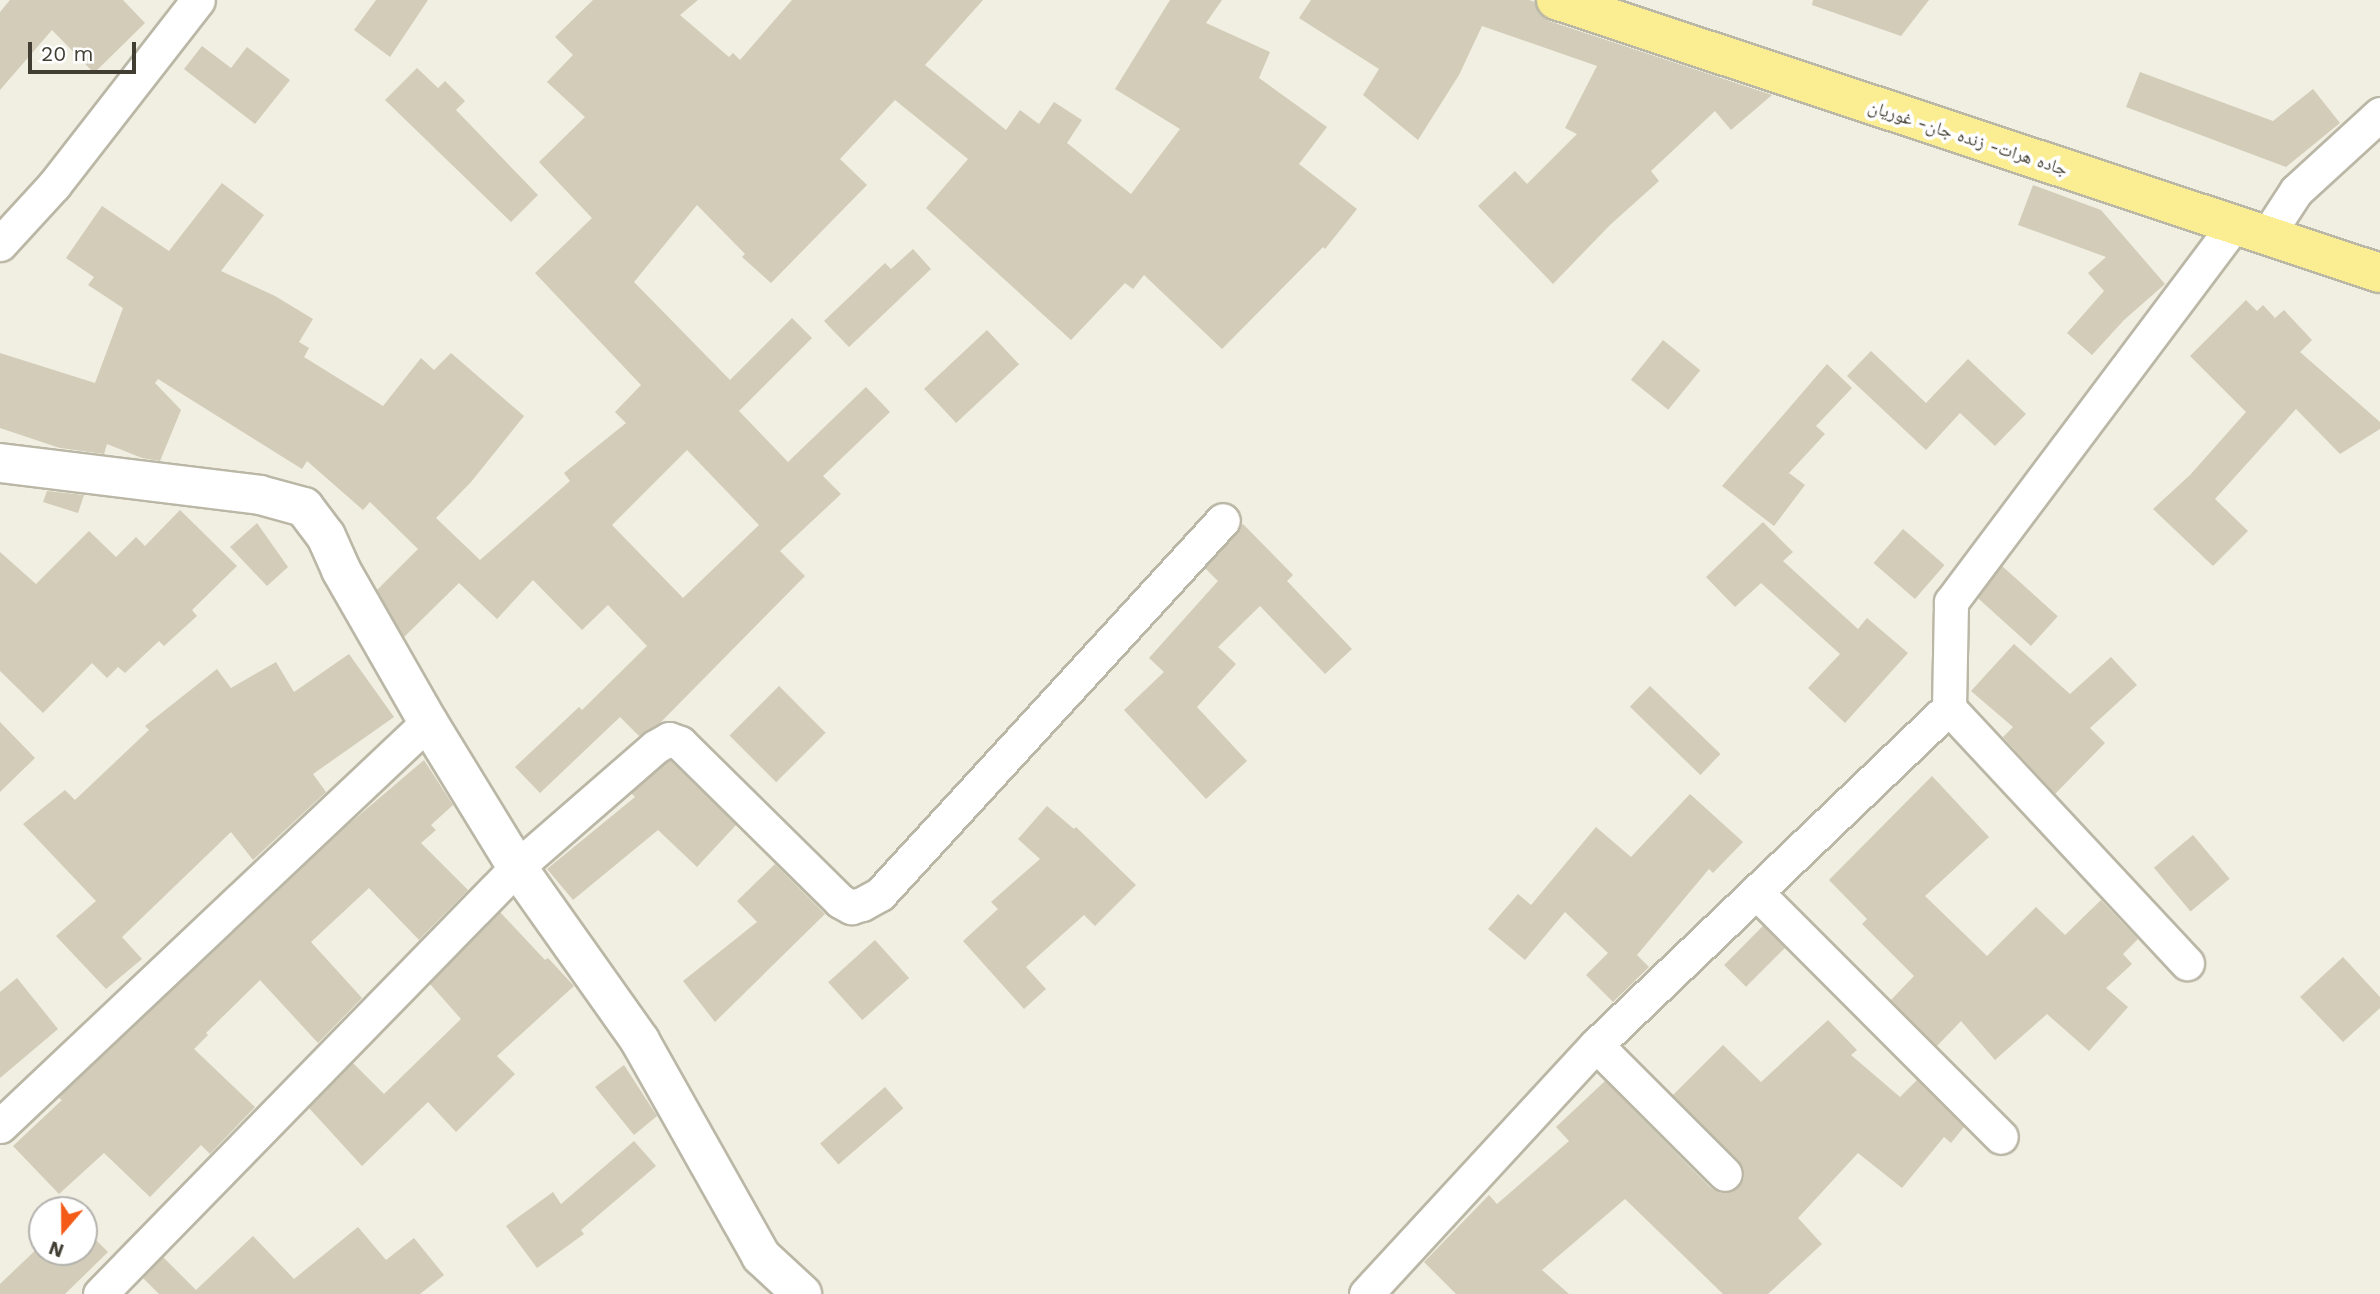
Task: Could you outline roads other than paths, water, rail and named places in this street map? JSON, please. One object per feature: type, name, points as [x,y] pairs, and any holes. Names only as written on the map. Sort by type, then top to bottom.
[{"type":"main road","name":"جاده هرات- زنده جان- غوریان","points":[[1556,0],[2380,273]]},
{"type":"street","points":[[0,244],[54,185],[198,0]]},
{"type":"street","points":[[2187,963],[1950,708],[1951,602],[2250,231],[2380,114]]},
{"type":"street","points":[[0,463],[260,495],[304,508],[326,536],[341,570],[428,722],[517,867],[640,1041],[761,1256],[802,1294]]},
{"type":"street","points":[[100,1294],[517,867],[655,747],[669,739],[694,754],[840,901],[851,907],[862,904],[880,894],[1223,520]]},
{"type":"street","points":[[1366,1294],[1597,1045],[1950,708]]},
{"type":"street","points":[[0,1126],[428,722]]},
{"type":"street","points":[[1756,892],[2001,1137]]},
{"type":"street","points":[[1597,1045],[1725,1174]]}]
